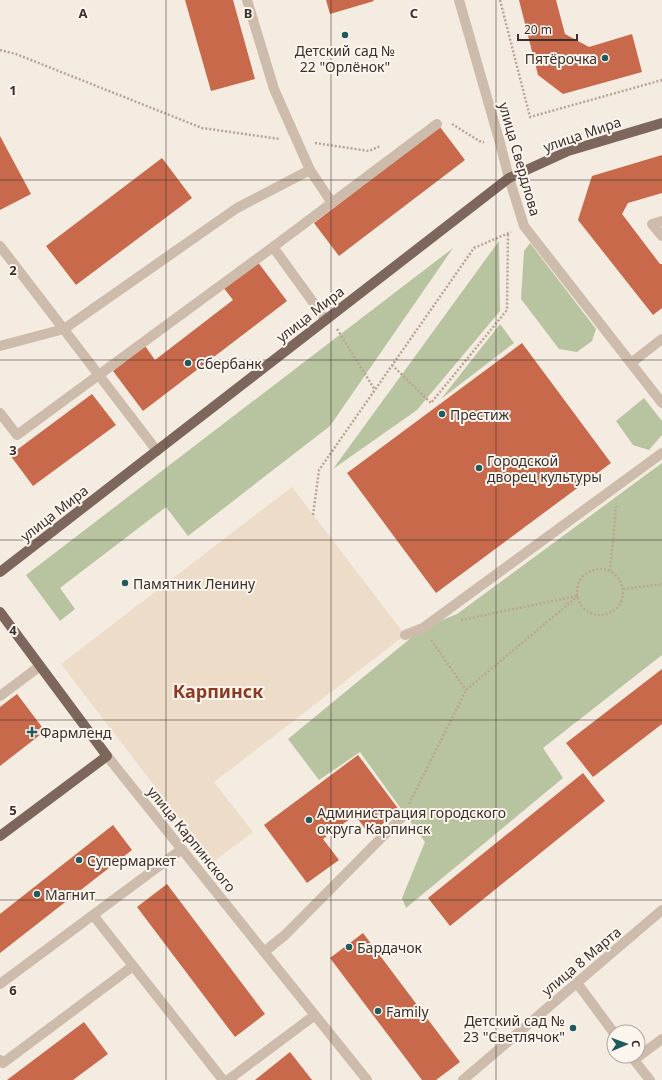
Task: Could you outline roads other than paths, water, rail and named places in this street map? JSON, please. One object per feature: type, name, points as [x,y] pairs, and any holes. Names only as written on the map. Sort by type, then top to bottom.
[{"type":"main road","name":"улица Мира","points":[[0,572],[509,178],[568,151],[662,123]]},
{"type":"main road","name":"улица Карпинского","points":[[0,612],[107,756]]},
{"type":"main road","points":[[0,836],[107,756]]},
{"type":"street","points":[[248,0],[274,89],[310,170],[332,203]]},
{"type":"street","name":"улица Свердлова","points":[[459,0],[524,226],[662,404]]},
{"type":"street","points":[[0,413],[17,435],[273,247],[436,124]]},
{"type":"street","points":[[0,346],[64,329],[236,208],[310,170]]},
{"type":"street","points":[[662,221],[652,224],[662,236]]},
{"type":"street","points":[[0,246],[157,451]]},
{"type":"street","points":[[273,247],[328,318]]},
{"type":"street","points":[[631,364],[662,339]]},
{"type":"street","points":[[405,635],[423,628],[662,453]]},
{"type":"street","points":[[0,696],[40,666]]},
{"type":"street","name":"улица Карпинского","points":[[107,756],[367,1080]]},
{"type":"street","points":[[264,952],[285,935],[402,816]]},
{"type":"street","points":[[0,984],[182,849]]},
{"type":"street","name":"улица 8 Марта","points":[[463,1080],[662,910]]},
{"type":"street","points":[[93,915],[223,1080]]},
{"type":"street","points":[[1,1063],[133,966]]},
{"type":"street","points":[[577,983],[607,1024]]},
{"type":"street","points":[[228,1080],[315,1015]]},
{"type":"street","points":[[646,1049],[662,1039]]},
{"type":"street","points":[[637,1064],[650,1080]]},
{"type":"place","name":"Детский сад № 22 \"Орлёнок\"","points":[[345,35]]},
{"type":"place","name":"Пятёрочка","points":[[605,58]]},
{"type":"place","name":"Сбербанк","points":[[188,363]]},
{"type":"place","name":"Престиж","points":[[442,414]]},
{"type":"place","name":"Городской дворец культуры","points":[[479,468]]},
{"type":"place","name":"Памятник Ленину","points":[[125,583]]},
{"type":"place","name":"Фармленд","points":[[32,732]]},
{"type":"place","name":"Администрация городского округа Карпинск","points":[[309,820]]},
{"type":"place","name":"Супермаркет","points":[[79,860]]},
{"type":"place","name":"Магнит","points":[[37,894]]},
{"type":"place","name":"Бардачок","points":[[349,947]]},
{"type":"place","name":"Family","points":[[378,1011]]},
{"type":"place","name":"Детский сад № 23 \"Светлячок\"","points":[[573,1028]]},
{"type":"district","name":"Карпинск","points":[[218,691]]}]
